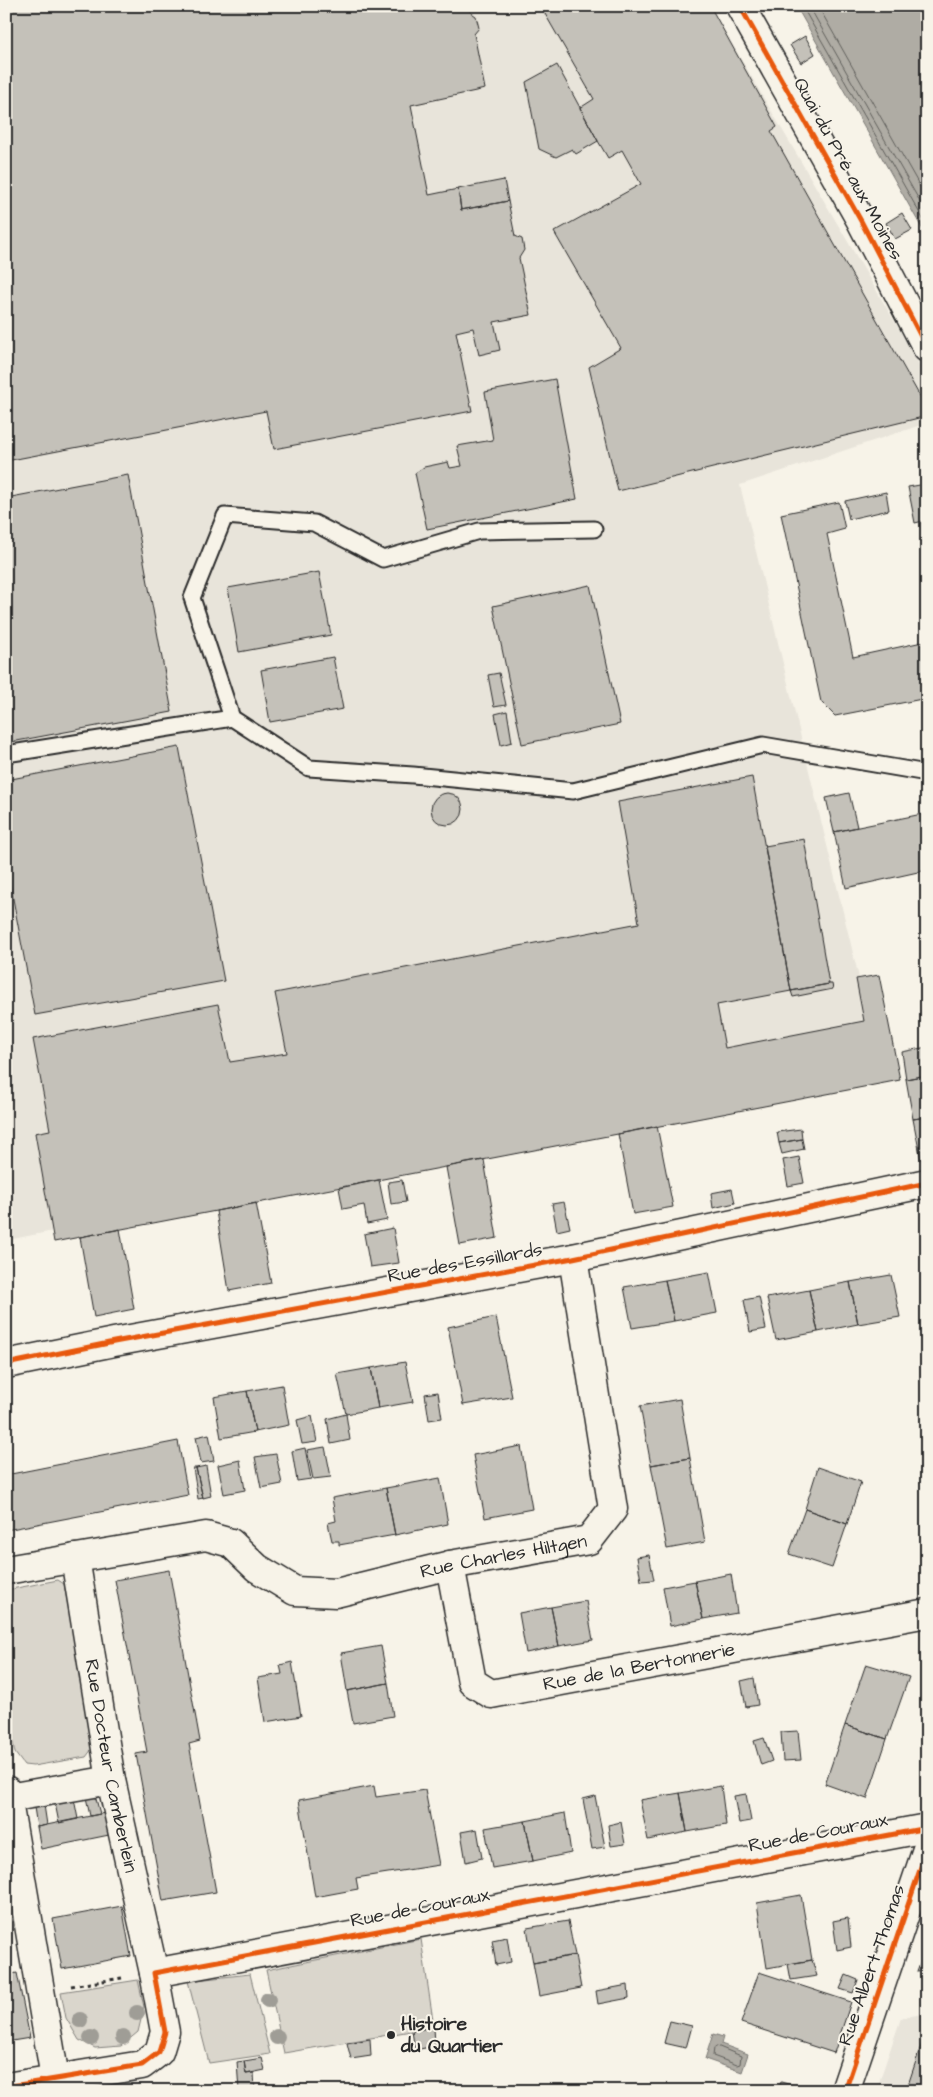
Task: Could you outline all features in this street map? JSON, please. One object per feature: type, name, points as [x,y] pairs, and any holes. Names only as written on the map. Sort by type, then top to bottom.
[{"type":"street","name":"Quai du Pré aux Moines","points":[[740,6],[861,221],[927,348]]},
{"type":"street","name":"Rue des Essillards","points":[[6,1364],[114,1342],[573,1258],[927,1182]]},
{"type":"street","name":"Rue Charles Hiltgen","points":[[75,1558],[206,1536],[231,1542],[257,1568],[295,1591],[336,1593],[450,1565],[589,1540],[613,1509],[573,1258]]},
{"type":"street","points":[[6,1570],[75,1558]]},
{"type":"street","name":"Rue Docteur Camberlein","points":[[75,1558],[111,1780],[154,1973]]},
{"type":"street","name":"Rue de la Bertonnerie","points":[[450,1565],[472,1682],[491,1694],[927,1613]]},
{"type":"street","points":[[55,2078],[7,1794],[111,1780]]},
{"type":"street","name":"Rue de Couraux","points":[[154,1973],[927,1828]]},
{"type":"street","name":"Rue Albert Thomas","points":[[845,2091],[927,1849]]},
{"type":"street","points":[[6,2087],[142,2065],[158,2052],[165,2032],[154,1973]]},
{"type":"lane","points":[[594,529],[479,531],[383,558],[314,523],[225,516],[192,598],[232,718],[309,768],[413,775],[573,791],[763,744],[927,774]]},
{"type":"lane","points":[[6,754],[232,718]]},
{"type":"path","points":[[40,1991],[154,1973]]},
{"type":"shaded area","points":[[6,6],[710,6],[927,377],[927,423],[740,485],[880,1065],[13,1239],[6,1213]]},
{"type":"shaded area","points":[[58,1580],[64,1584],[93,1740],[92,1749],[86,1757],[33,1766],[24,1765],[15,1753],[6,1709],[6,1590]]},
{"type":"shaded area","points":[[421,1939],[434,2027],[284,2053],[266,1970]]},
{"type":"shaded area","points":[[250,1974],[270,2054],[209,2063],[188,1981]]},
{"type":"shaded area","points":[[138,1980],[144,2007],[138,2032],[121,2046],[95,2048],[79,2040],[66,2018],[61,1992]]},
{"type":"shaded area","points":[[927,2013],[927,2091],[876,2091],[901,2018]]},
{"type":"water","points":[[796,6],[927,6],[927,237]]},
{"type":"water","points":[[713,2034],[723,2037],[721,2044],[748,2054],[742,2072],[705,2059]]},
{"type":"building","points":[[6,6],[469,6],[470,12],[476,16],[479,28],[474,34],[485,89],[411,105],[429,195],[458,189],[461,210],[508,201],[515,236],[522,239],[524,250],[519,258],[531,315],[494,322],[500,350],[479,355],[473,328],[456,332],[472,411],[274,449],[266,411],[6,461]]},
{"type":"building","points":[[710,6],[777,127],[771,131],[927,409],[927,416],[618,491],[589,367],[621,348],[554,232],[641,184],[622,150],[608,158],[598,141],[580,108],[594,99],[541,7]]},
{"type":"building","points":[[805,36],[815,54],[801,63],[790,45]]},
{"type":"building","points":[[557,65],[598,141],[576,154],[572,149],[556,157],[539,149],[526,82]]},
{"type":"building","points":[[504,180],[508,201],[461,210],[458,189]]},
{"type":"building","points":[[902,213],[912,230],[895,239],[886,223]]},
{"type":"building","points":[[555,379],[577,499],[427,529],[415,473],[424,467],[448,462],[450,468],[462,466],[457,446],[493,440],[485,392]]},
{"type":"building","points":[[128,475],[172,712],[6,743],[6,498]]},
{"type":"building","points":[[926,484],[927,520],[915,523],[908,487]]},
{"type":"building","points":[[886,492],[889,510],[849,519],[845,501]]},
{"type":"building","points":[[839,502],[845,529],[827,534],[853,657],[927,641],[927,698],[835,716],[821,702],[781,514]]},
{"type":"building","points":[[319,572],[331,635],[239,652],[228,588]]},
{"type":"building","points":[[590,585],[620,724],[522,744],[493,606]]},
{"type":"building","points":[[333,657],[343,709],[270,722],[261,670]]},
{"type":"building","points":[[499,673],[506,705],[494,707],[488,675]]},
{"type":"building","points":[[507,711],[512,742],[501,745],[495,714]]},
{"type":"building","points":[[179,747],[224,981],[35,1015],[6,862],[6,780]]},
{"type":"building","points":[[752,777],[791,991],[717,1005],[725,1048],[864,1021],[856,979],[879,975],[900,1080],[54,1242],[35,1133],[50,1130],[33,1039],[218,1004],[230,1062],[287,1053],[275,993],[639,923],[618,802]]},
{"type":"building","points":[[447,793],[453,794],[458,798],[462,803],[462,815],[458,820],[453,824],[447,825],[441,824],[436,820],[432,815],[431,809],[432,803],[436,798],[441,794]]},
{"type":"building","points":[[849,793],[857,827],[834,832],[826,798]]},
{"type":"building","points":[[927,813],[927,870],[846,888],[834,832]]},
{"type":"building","points":[[804,839],[829,984],[791,991],[765,846]]},
{"type":"building","points":[[832,984],[833,989],[793,997],[791,991]]},
{"type":"building","points":[[927,1047],[927,1075],[906,1079],[902,1052]]},
{"type":"building","points":[[927,1075],[927,1117],[913,1119],[906,1079]]},
{"type":"building","points":[[927,1117],[927,1159],[921,1160],[913,1119]]},
{"type":"building","points":[[657,1126],[673,1207],[633,1214],[618,1134]]},
{"type":"building","points":[[801,1129],[802,1139],[779,1143],[777,1132]]},
{"type":"building","points":[[802,1139],[804,1149],[782,1154],[779,1143]]},
{"type":"building","points":[[799,1157],[804,1183],[788,1186],[783,1160]]},
{"type":"building","points":[[484,1160],[497,1238],[460,1245],[446,1167]]},
{"type":"building","points":[[379,1180],[387,1220],[367,1224],[364,1205],[343,1209],[339,1188]]},
{"type":"building","points":[[402,1180],[406,1202],[391,1204],[388,1182]]},
{"type":"building","points":[[732,1189],[735,1203],[713,1208],[711,1193]]},
{"type":"building","points":[[564,1202],[570,1228],[557,1231],[552,1204]]},
{"type":"building","points":[[256,1203],[271,1283],[229,1291],[216,1211]]},
{"type":"building","points":[[393,1228],[399,1263],[370,1267],[364,1234]]},
{"type":"building","points":[[120,1229],[134,1309],[94,1317],[80,1237]]},
{"type":"building","points":[[709,1272],[717,1313],[674,1321],[665,1280]]},
{"type":"building","points":[[891,1275],[900,1317],[858,1324],[850,1282]]},
{"type":"building","points":[[665,1280],[674,1321],[632,1328],[624,1287]]},
{"type":"building","points":[[850,1282],[858,1324],[818,1332],[809,1290]]},
{"type":"building","points":[[809,1290],[818,1332],[776,1340],[767,1298]]},
{"type":"building","points":[[759,1297],[766,1329],[750,1332],[744,1300]]},
{"type":"building","points":[[496,1317],[512,1397],[463,1405],[448,1327]]},
{"type":"building","points":[[405,1362],[413,1402],[378,1408],[371,1368]]},
{"type":"building","points":[[371,1368],[378,1408],[346,1414],[337,1374]]},
{"type":"building","points":[[282,1385],[289,1425],[255,1432],[247,1391]]},
{"type":"building","points":[[247,1391],[255,1432],[221,1438],[214,1397]]},
{"type":"building","points":[[438,1392],[442,1418],[429,1420],[425,1394]]},
{"type":"building","points":[[680,1399],[690,1458],[651,1465],[640,1406]]},
{"type":"building","points":[[346,1414],[350,1440],[331,1444],[327,1419]]},
{"type":"building","points":[[312,1416],[317,1442],[302,1444],[297,1420]]},
{"type":"building","points":[[209,1434],[214,1461],[201,1463],[196,1437]]},
{"type":"building","points":[[178,1441],[188,1495],[6,1530],[6,1475]]},
{"type":"building","points":[[521,1446],[532,1509],[485,1518],[473,1455]]},
{"type":"building","points":[[325,1447],[331,1477],[313,1479],[307,1450]]},
{"type":"building","points":[[305,1448],[311,1479],[297,1481],[292,1451]]},
{"type":"building","points":[[276,1454],[282,1484],[261,1488],[255,1457]]},
{"type":"building","points":[[690,1458],[705,1542],[667,1549],[651,1465]]},
{"type":"building","points":[[240,1460],[245,1490],[224,1494],[218,1465]]},
{"type":"building","points":[[206,1466],[211,1496],[203,1498],[196,1468]]},
{"type":"building","points":[[818,1467],[861,1482],[847,1524],[805,1509]]},
{"type":"building","points":[[193,1468],[196,1468],[203,1498],[198,1499]]},
{"type":"building","points":[[440,1478],[448,1524],[395,1535],[386,1488]]},
{"type":"building","points":[[386,1488],[395,1535],[339,1545],[339,1541],[332,1541],[328,1523],[336,1521],[332,1498]]},
{"type":"building","points":[[805,1509],[847,1524],[832,1568],[789,1554]]},
{"type":"building","points":[[649,1555],[654,1580],[641,1581],[637,1557]]},
{"type":"building","points":[[169,1570],[200,1741],[189,1744],[216,1892],[163,1901],[136,1754],[147,1752],[115,1580]]},
{"type":"building","points":[[731,1574],[737,1613],[703,1619],[695,1581]]},
{"type":"building","points":[[695,1581],[703,1619],[670,1626],[663,1587]]},
{"type":"building","points":[[586,1601],[593,1640],[559,1646],[551,1607]]},
{"type":"building","points":[[551,1607],[559,1646],[526,1653],[519,1613]]},
{"type":"building","points":[[381,1646],[388,1683],[347,1691],[341,1653]]},
{"type":"building","points":[[292,1662],[301,1716],[265,1722],[258,1678],[282,1674],[280,1665]]},
{"type":"building","points":[[866,1664],[909,1677],[887,1739],[845,1725]]},
{"type":"building","points":[[754,1678],[758,1705],[746,1707],[741,1681]]},
{"type":"building","points":[[388,1683],[393,1716],[353,1723],[347,1691]]},
{"type":"building","points":[[845,1725],[887,1739],[867,1799],[825,1784]]},
{"type":"building","points":[[798,1731],[801,1760],[783,1761],[781,1732]]},
{"type":"building","points":[[764,1738],[772,1761],[761,1765],[754,1741]]},
{"type":"building","points":[[374,1786],[376,1797],[425,1790],[439,1865],[356,1878],[358,1889],[315,1897],[299,1800]]},
{"type":"building","points":[[721,1786],[726,1825],[687,1832],[680,1793]]},
{"type":"building","points":[[680,1793],[687,1832],[648,1840],[640,1800]]},
{"type":"building","points":[[746,1794],[751,1821],[739,1823],[734,1796]]},
{"type":"building","points":[[95,1795],[100,1814],[90,1816],[86,1797]]},
{"type":"building","points":[[595,1796],[605,1847],[592,1849],[583,1799]]},
{"type":"building","points":[[74,1799],[78,1819],[59,1823],[55,1803]]},
{"type":"building","points":[[44,1805],[47,1825],[37,1827],[34,1807]]},
{"type":"building","points":[[105,1813],[109,1835],[41,1849],[37,1827]]},
{"type":"building","points":[[565,1813],[571,1853],[533,1861],[525,1821]]},
{"type":"building","points":[[525,1821],[533,1861],[492,1868],[485,1828]]},
{"type":"building","points":[[621,1822],[625,1844],[611,1846],[608,1825]]},
{"type":"building","points":[[477,1829],[482,1858],[466,1862],[461,1832]]},
{"type":"building","points":[[801,1895],[812,1960],[767,1968],[757,1903]]},
{"type":"building","points":[[122,1906],[131,1956],[62,1969],[53,1919]]},
{"type":"building","points":[[848,1918],[851,1947],[837,1950],[833,1921]]},
{"type":"building","points":[[568,1921],[575,1955],[533,1963],[527,1928]]},
{"type":"building","points":[[507,1937],[511,1962],[496,1965],[492,1940]]},
{"type":"building","points":[[927,1944],[927,1971],[917,1972],[924,1953]]},
{"type":"building","points":[[575,1955],[581,1988],[539,1996],[533,1963]]},
{"type":"building","points":[[812,1960],[817,1976],[791,1980],[788,1964]]},
{"type":"building","points":[[759,1972],[851,2002],[834,2053],[741,2023]]},
{"type":"building","points":[[17,1973],[30,2038],[6,2042],[6,1975]]},
{"type":"building","points":[[846,1975],[858,1980],[853,1993],[840,1989]]},
{"type":"building","points":[[628,1985],[629,1998],[598,2004],[596,1991]]},
{"type":"building","points":[[670,2021],[692,2026],[686,2048],[664,2043]]},
{"type":"building","points":[[434,2027],[435,2046],[415,2050],[412,2031]]},
{"type":"building","points":[[925,2034],[927,2035],[927,2091],[906,2091]]},
{"type":"building","points":[[370,2039],[371,2056],[351,2059],[347,2043]]},
{"type":"building","points":[[262,2058],[265,2070],[246,2074],[244,2061]]},
{"type":"building","points":[[244,2061],[246,2074],[254,2073],[255,2091],[239,2091],[237,2062]]},
{"type":"building","points":[[781,2082],[806,2089],[806,2091],[778,2091]]},
{"type":"cycle path","points":[[740,6],[861,221],[927,348]]},
{"type":"cycle path","points":[[6,1364],[114,1342],[573,1258],[927,1183]]},
{"type":"cycle path","points":[[6,2087],[142,2065],[159,2052],[165,2032],[154,1973],[927,1828]]},
{"type":"cycle path","points":[[845,2091],[927,1849]]},
{"type":"place","name":"Histoire du Quartier","points":[[391,2035]]}]
